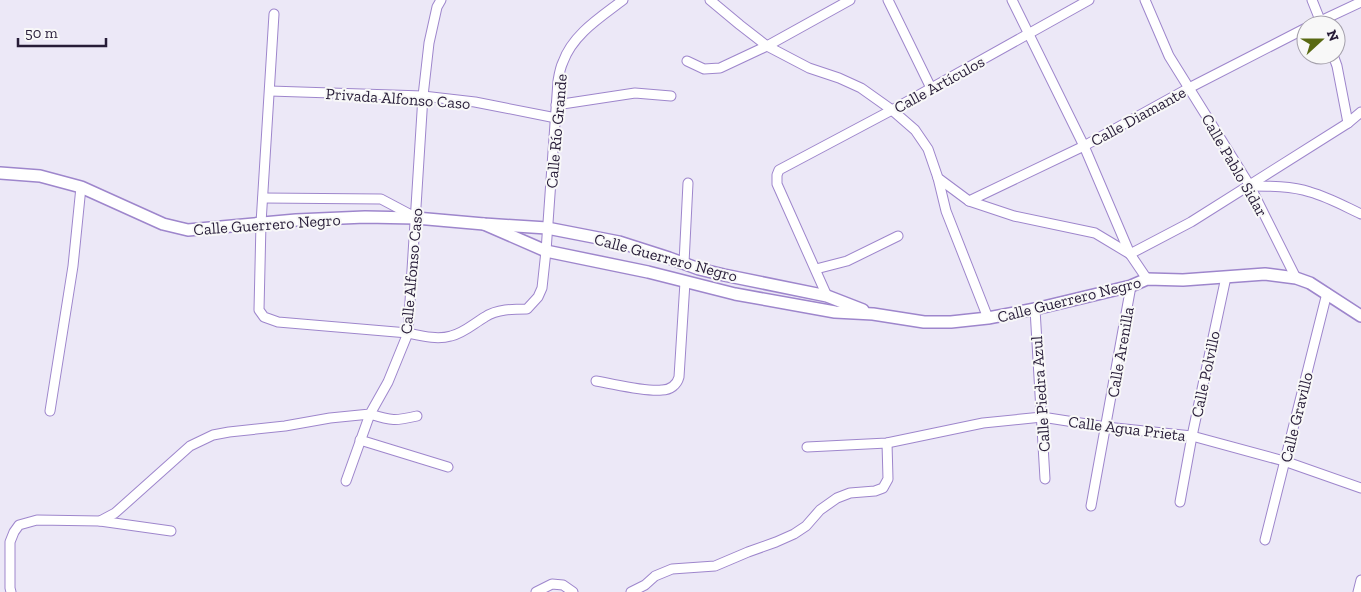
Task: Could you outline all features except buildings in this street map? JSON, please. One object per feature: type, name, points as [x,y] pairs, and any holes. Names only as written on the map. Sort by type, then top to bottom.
[{"type":"street","name":"Calle Alfonso Caso","points":[[346,481],[370,414],[388,382],[408,333],[423,96],[429,42],[437,7],[441,0]]},
{"type":"street","name":"Calle Río Grande","points":[[261,223],[259,310],[264,317],[278,322],[408,333],[442,338],[461,332],[486,316],[508,309],[526,309],[538,297],[542,288],[558,81],[563,61],[573,43],[586,29],[623,0]]},
{"type":"street","points":[[710,0],[767,46],[809,68],[861,88],[892,110],[915,130],[928,150],[938,178],[946,211],[988,318]]},
{"type":"street","points":[[687,61],[704,69],[720,68],[767,46],[850,0]]},
{"type":"street","points":[[888,0],[931,88]]},
{"type":"street","points":[[1012,0],[1084,146],[1130,254],[1147,279]]},
{"type":"street","name":"Calle Artículos","points":[[816,269],[777,184],[777,176],[780,170],[1089,0]]},
{"type":"street","name":"Calle Pablo Sidar","points":[[1145,0],[1169,56],[1250,186],[1296,278]]},
{"type":"street","points":[[1312,0],[1316,15]]},
{"type":"street","points":[[1336,15],[1361,2]]},
{"type":"street","points":[[261,223],[274,14]]},
{"type":"street","name":"Calle Diamante","points":[[969,202],[1084,146],[1189,88],[1296,33]]},
{"type":"street","points":[[1337,65],[1348,124]]},
{"type":"street","name":"Privada Alfonso Caso","points":[[270,91],[423,96],[475,102],[556,118]]},
{"type":"street","points":[[556,105],[635,93],[671,96]]},
{"type":"street","points":[[1130,254],[1191,222],[1250,186],[1348,124],[1361,112]]},
{"type":"street","name":"Calle Guerrero Negro","points":[[0,173],[40,176],[81,187],[163,224],[188,230],[261,223],[365,217],[416,218],[547,228],[619,242],[698,269],[827,296],[873,314]]},
{"type":"street","points":[[938,178],[969,202],[1014,216],[1094,233],[1130,254]]},
{"type":"street","points":[[684,263],[688,183]]},
{"type":"street","points":[[1250,186],[1273,186],[1308,191],[1361,214]]},
{"type":"street","points":[[50,411],[74,266],[81,187]]},
{"type":"street","points":[[262,198],[381,199],[416,218]]},
{"type":"street","name":"Calle Guerrero Negro","points":[[484,224],[546,251],[648,272],[735,294],[834,312],[873,314],[924,322],[951,322],[988,318],[1035,309],[1131,286],[1147,279],[1183,280],[1265,274],[1296,278],[1310,283],[1361,316]]},
{"type":"street","points":[[827,296],[816,269],[847,261],[898,236]]},
{"type":"street","name":"Calle Polvillo","points":[[1180,502],[1226,277]]},
{"type":"street","points":[[596,381],[663,390],[678,383],[685,282]]},
{"type":"street","name":"Calle Arenilla","points":[[1091,506],[1131,286]]},
{"type":"street","name":"Calle Gravillo","points":[[1265,540],[1327,294]]},
{"type":"street","name":"Calle Piedra Azul","points":[[1035,309],[1045,479]]},
{"type":"street","points":[[100,521],[115,513],[190,446],[213,435],[370,414],[397,420],[417,416]]},
{"type":"street","name":"Calle Agua Prieta","points":[[807,447],[887,443],[983,423],[1042,417],[1106,427],[1192,436],[1284,462],[1361,488]]},
{"type":"street","points":[[360,440],[448,467]]},
{"type":"street","points":[[632,592],[645,585],[655,576],[672,569],[714,566],[776,542],[806,526],[820,510],[837,498],[883,488],[888,479],[889,470],[887,443]]},
{"type":"street","points":[[11,592],[10,542],[19,525],[37,520],[100,521],[171,531]]},
{"type":"street","points":[[1358,592],[1361,580]]},
{"type":"street","points":[[536,592],[552,584],[563,585],[573,592]]}]
